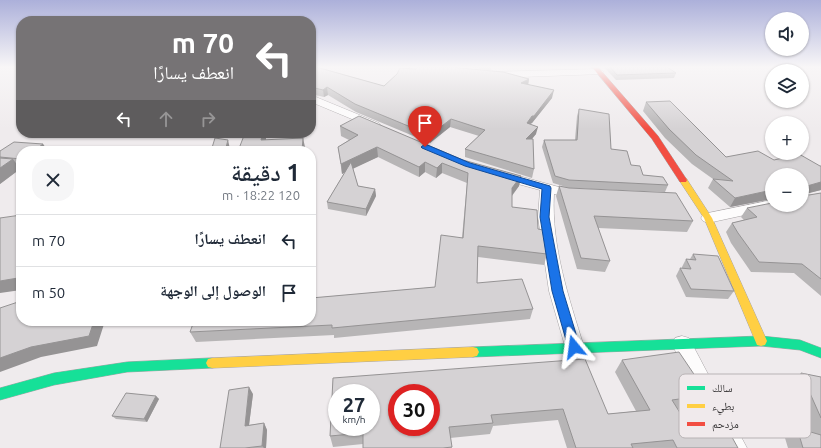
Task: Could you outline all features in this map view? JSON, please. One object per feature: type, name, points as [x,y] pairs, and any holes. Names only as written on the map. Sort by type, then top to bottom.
[{"type":"main road","points":[[613,88],[656,138],[708,218],[761,341]]},
{"type":"main road","points":[[0,394],[54,379],[127,367],[574,347],[761,341],[800,345],[821,353]]},
{"type":"street","points":[[316,100],[389,132]]},
{"type":"street","points":[[489,171],[566,193],[589,194]]},
{"type":"street","points":[[547,188],[545,217],[558,291],[574,347]]},
{"type":"street","points":[[681,198],[696,198]]},
{"type":"street","points":[[708,218],[765,206]]},
{"type":"street","points":[[800,345],[821,340]]},
{"type":"street","points":[[682,344],[697,374]]},
{"type":"street","points":[[730,438],[735,448]]},
{"type":"building","points":[[316,88],[316,88],[326,88],[323,90]]},
{"type":"building","points":[[328,88],[544,88],[554,90],[527,123],[538,127],[526,139],[533,139],[534,169],[465,149],[485,130],[451,119],[430,135],[355,104]]},
{"type":"building","points":[[670,101],[726,157],[758,151],[765,155],[765,160],[809,160],[821,166],[821,182],[809,185],[809,168],[765,168],[765,192],[735,198],[713,179],[733,181],[696,155],[669,129],[646,102]]},
{"type":"building","points":[[579,109],[609,114],[611,149],[627,151],[631,165],[640,166],[643,175],[663,177],[668,185],[569,180],[555,176],[544,140],[577,140]]},
{"type":"building","points":[[359,116],[463,160],[521,176],[512,188],[512,207],[537,210],[538,229],[543,230],[547,254],[478,246],[477,283],[522,279],[533,309],[332,328],[332,325],[316,326],[316,298],[435,287],[441,235],[463,238],[468,173],[442,163],[437,168],[425,162],[419,167],[377,147],[341,164],[338,147],[358,135],[340,126]]},
{"type":"building","points":[[215,138],[228,140],[226,146],[213,146]]},
{"type":"building","points":[[243,138],[262,138],[261,140],[303,138],[302,146],[240,146]]},
{"type":"building","points":[[14,142],[43,144],[40,146],[16,146],[16,159],[0,157],[0,151]]},
{"type":"building","points":[[0,158],[13,159],[0,168]]},
{"type":"building","points":[[351,162],[358,186],[375,189],[366,209],[327,202]]},
{"type":"building","points":[[559,186],[569,188],[676,193],[693,221],[594,216],[610,261],[581,258]]},
{"type":"building","points":[[821,193],[821,279],[802,264],[759,262],[732,223],[757,217],[747,208],[765,204],[765,212],[809,212],[809,195]]},
{"type":"building","points":[[16,216],[16,278],[0,281],[0,218]]},
{"type":"building","points":[[693,254],[718,256],[734,291],[691,289],[680,268],[691,269],[686,259],[696,260]]},
{"type":"building","points":[[16,303],[16,326],[92,326],[89,336],[31,347],[0,358],[0,308]]},
{"type":"building","points":[[192,326],[312,326],[190,332]]},
{"type":"building","points":[[679,352],[694,374],[679,374],[679,399],[672,400],[679,411],[679,438],[732,438],[738,448],[677,448],[673,440],[631,444],[633,448],[576,448],[563,409],[491,415],[493,423],[449,427],[452,447],[363,448],[363,436],[380,436],[380,384],[333,384],[333,378],[585,359],[608,414],[650,410],[622,360]]},
{"type":"building","points":[[811,375],[821,377],[821,418],[811,396]]},
{"type":"building","points":[[249,387],[245,426],[264,423],[262,446],[220,448],[229,390]]},
{"type":"building","points":[[126,393],[156,396],[144,419],[112,416]]},
{"type":"building","points":[[811,432],[821,435],[821,448],[803,448],[800,438],[811,438]]},
{"type":"traffic: fast","points":[[473,352],[761,341],[800,345],[821,353]]},
{"type":"traffic: fast","points":[[0,394],[54,379],[127,367],[212,363]]},
{"type":"traffic: slow","points":[[683,180],[708,218],[761,341]]},
{"type":"traffic: slow","points":[[212,363],[473,352]]},
{"type":"traffic: jam","points":[[613,88],[655,138],[683,180]]},
{"type":"route","points":[[425,147],[468,165],[547,188],[545,217],[558,291],[574,347]]}]
